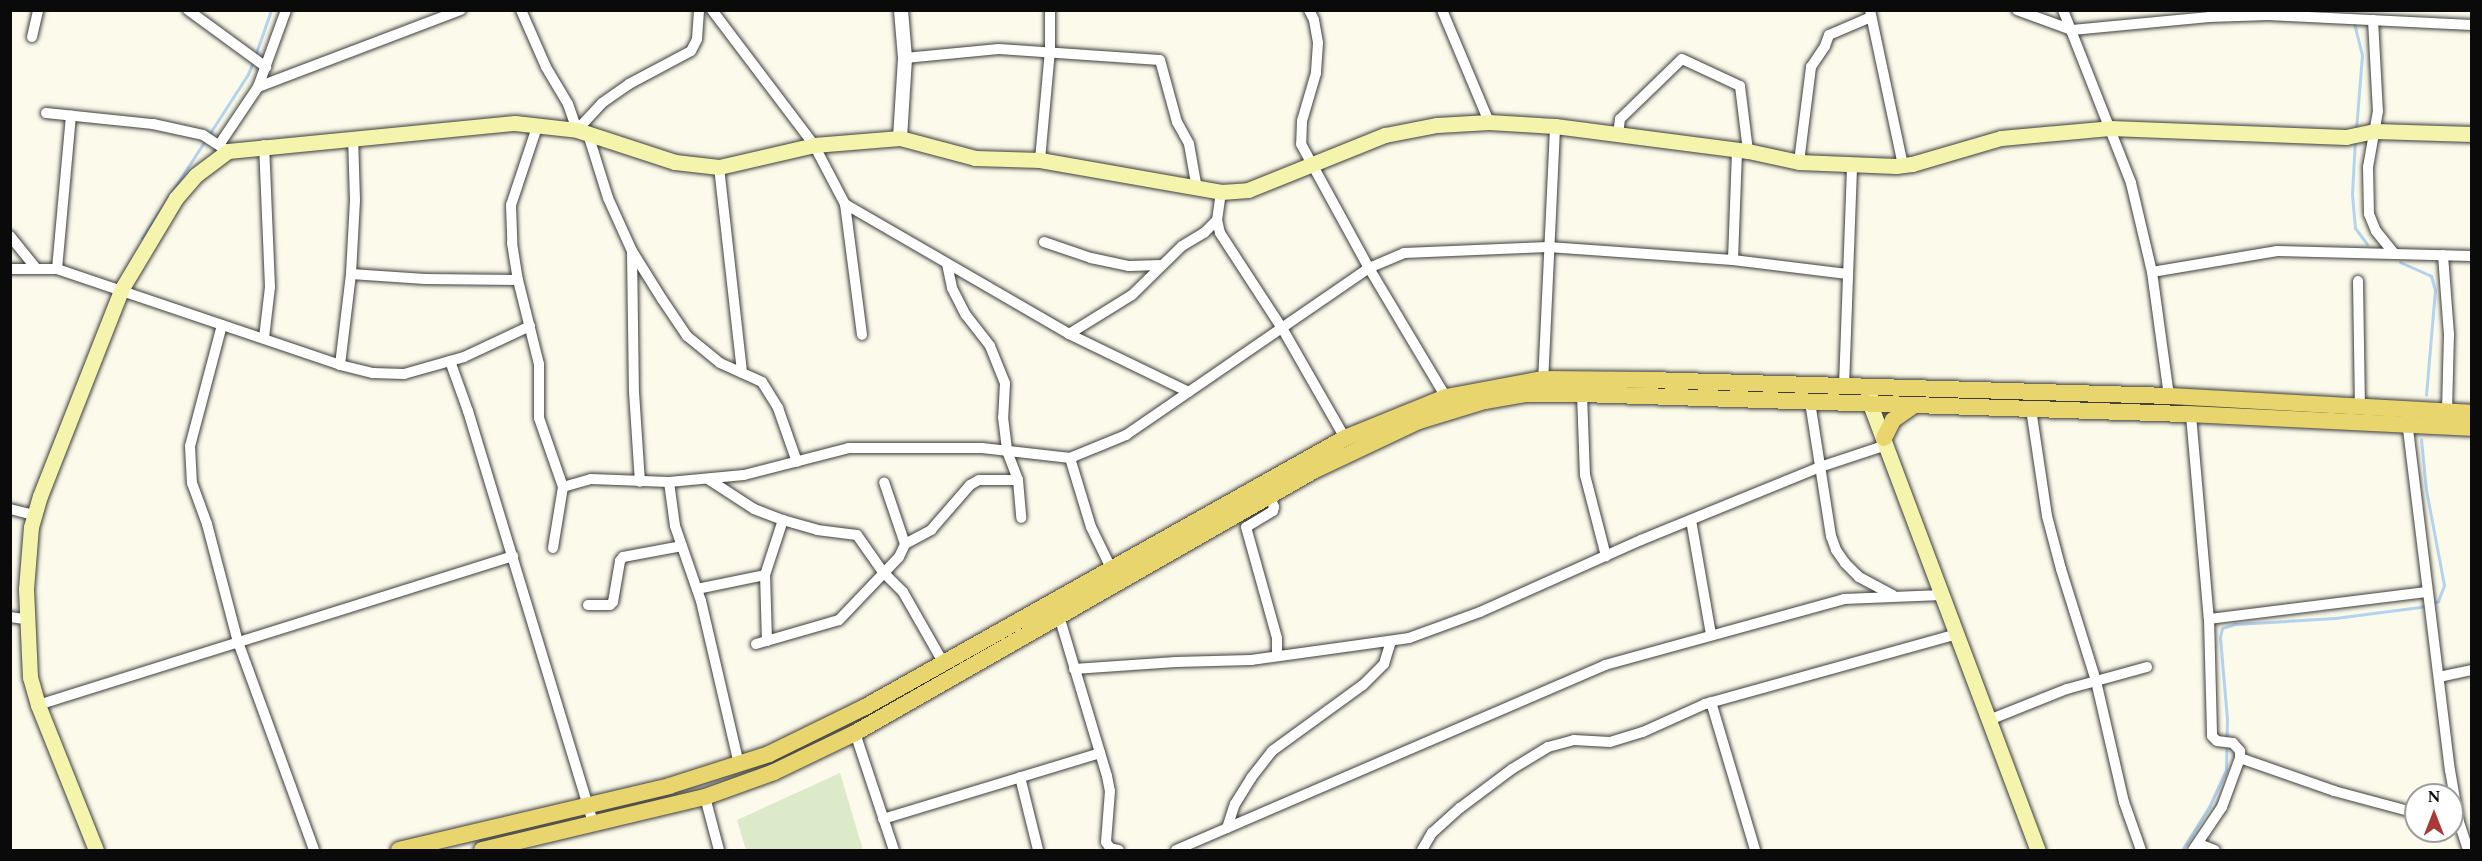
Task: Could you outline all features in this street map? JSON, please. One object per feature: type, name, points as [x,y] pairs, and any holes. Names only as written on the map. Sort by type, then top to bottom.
[{"type":"main road","points":[[96,850],[38,705],[30,677],[18,618],[27,555],[34,515],[121,290],[176,198],[196,176],[215,143],[264,145],[515,123],[538,124],[583,132],[675,162],[719,167],[814,144],[900,138],[975,158],[1040,160],[1221,192],[1248,190],[1313,166],[1385,135],[1437,125],[1489,122],[1555,126],[1742,151],[1798,162],[1852,165],[1903,165],[2001,138],[2110,128],[2346,137],[2370,131],[2472,134]]},
{"type":"main road","points":[[399,850],[428,847],[698,778],[813,734],[1345,438],[1446,397],[1543,387],[1844,386],[1913,406],[2190,415],[2407,417],[2447,411],[2472,412]]},
{"type":"main road","points":[[482,850],[705,797],[774,772],[855,733],[1351,451],[1419,421],[1485,401],[1543,387],[1582,394],[1810,402],[1870,395],[2169,396],[2360,407],[2472,428]]},
{"type":"main road","points":[[1870,395],[1885,441],[2038,850]]},
{"type":"main road","points":[[1885,441],[1893,420],[1913,406]]},
{"type":"street","points":[[32,37],[38,10]]},
{"type":"street","points":[[188,10],[264,65]]},
{"type":"street","points":[[46,113],[153,124],[215,143],[258,87],[264,65],[286,10]]},
{"type":"street","points":[[258,87],[461,10]]},
{"type":"street","points":[[521,10],[546,67],[583,132],[608,198],[632,251],[687,336],[720,363],[762,382],[778,408],[797,462]]},
{"type":"street","points":[[583,132],[602,103],[629,84],[691,51],[697,39],[699,10]]},
{"type":"street","points":[[712,10],[814,144],[844,204],[862,335]]},
{"type":"street","points":[[900,138],[905,57],[901,10]]},
{"type":"street","points":[[1040,160],[1050,51],[1050,10]]},
{"type":"street","points":[[1309,10],[1314,20],[1318,43],[1316,73],[1302,121],[1301,144],[1369,268],[1446,397]]},
{"type":"street","points":[[1442,10],[1489,122]]},
{"type":"street","points":[[2017,10],[2072,30],[2208,17],[2268,15],[2472,25]]},
{"type":"street","points":[[2063,10],[2131,183],[2152,272],[2169,396]]},
{"type":"street","points":[[1798,162],[1811,67],[1825,46],[1829,35],[1871,14],[1903,165]]},
{"type":"street","points":[[2373,20],[2378,111],[2370,131],[2369,214],[2376,231],[2393,252]]},
{"type":"street","points":[[905,57],[999,49],[1160,60],[1178,122],[1189,144],[1197,189]]},
{"type":"street","points":[[1618,135],[1620,119],[1682,60],[1740,86],[1742,151],[1733,260]]},
{"type":"street","points":[[57,269],[70,116]]},
{"type":"street","points":[[538,124],[511,205],[512,243],[518,280],[539,364],[539,418],[562,487],[553,548]]},
{"type":"street","points":[[1543,387],[1555,126]]},
{"type":"street","points":[[340,365],[351,274],[355,200],[353,138]]},
{"type":"street","points":[[264,145],[269,219],[270,287],[264,338]]},
{"type":"street","points":[[1844,386],[1852,165]]},
{"type":"street","points":[[719,167],[742,373]]},
{"type":"street","points":[[1221,192],[1217,220],[1220,233],[1282,328],[1345,438]]},
{"type":"street","points":[[844,204],[1069,334],[1189,392]]},
{"type":"street","points":[[1069,334],[1132,295],[1161,265],[1217,220]]},
{"type":"street","points":[[10,236],[34,267]]},
{"type":"street","points":[[1044,242],[1090,258],[1129,266],[1161,265]]},
{"type":"street","points":[[562,487],[591,479],[669,482],[744,476],[849,448],[982,448],[1070,458],[1126,435],[1369,268],[1404,253],[1548,247],[1733,260],[1847,274]]},
{"type":"street","points":[[632,251],[634,392],[640,482]]},
{"type":"street","points":[[2152,272],[2277,251],[2349,255],[2393,252],[2472,256]]},
{"type":"street","points":[[2443,255],[2449,334],[2447,411]]},
{"type":"street","points":[[948,264],[952,288],[966,315],[990,346],[1005,383],[1003,417],[1006,451],[1018,480],[1021,518]]},
{"type":"street","points":[[10,269],[34,267],[57,269],[340,365],[373,373],[404,374],[450,361],[530,326]]},
{"type":"street","points":[[351,274],[425,279],[518,280]]},
{"type":"street","points":[[2358,281],[2360,407]]},
{"type":"street","points":[[222,325],[190,446],[192,483],[207,524],[238,642],[314,850]]},
{"type":"street","points":[[450,361],[468,411],[594,825]]},
{"type":"street","points":[[1582,394],[1585,475],[1606,556]]},
{"type":"street","points":[[1810,402],[1836,550],[1859,577],[1894,596]]},
{"type":"street","points":[[2031,409],[2047,516],[2096,681],[2124,802],[2141,850]]},
{"type":"street","points":[[2190,415],[2208,619],[2212,736],[2217,741],[2227,742],[2240,751],[2240,758],[2222,807],[2196,847],[2215,850]]},
{"type":"street","points":[[2407,417],[2451,783]]},
{"type":"street","points":[[1074,669],[1176,662],[1251,660],[1391,641],[1428,633],[1691,520],[1885,441]]},
{"type":"street","points":[[1070,458],[1090,527],[1111,568]]},
{"type":"street","points":[[708,479],[754,509],[783,520],[817,530],[857,535],[883,572],[903,592],[943,662]]},
{"type":"street","points":[[756,644],[839,620],[899,557],[905,544],[931,530],[970,485],[979,480],[1018,480]]},
{"type":"street","points":[[669,482],[675,526],[697,589],[739,764]]},
{"type":"street","points":[[884,482],[905,544]]},
{"type":"street","points":[[1270,497],[1273,511],[1246,527],[1277,638],[1277,656]]},
{"type":"street","points":[[10,509],[34,515]]},
{"type":"street","points":[[767,641],[765,575],[783,520]]},
{"type":"street","points":[[1691,520],[1712,635]]},
{"type":"street","points":[[588,605],[610,605],[613,602],[620,561],[623,557],[682,546]]},
{"type":"street","points":[[38,705],[210,653],[238,642],[513,556]]},
{"type":"street","points":[[697,589],[765,575]]},
{"type":"street","points":[[1176,850],[1605,665],[1844,599],[1942,595]]},
{"type":"street","points":[[2208,619],[2428,597]]},
{"type":"street","points":[[1059,616],[1110,792],[1106,842],[1110,848],[1119,850]]},
{"type":"street","points":[[1422,850],[1432,834],[1460,808],[1512,769],[1548,747],[1574,740],[1610,742],[1643,732],[1712,702],[1957,634]]},
{"type":"street","points":[[1227,828],[1235,804],[1272,751],[1363,685],[1384,664],[1391,641]]},
{"type":"street","points":[[1989,720],[2067,688],[2147,667]]},
{"type":"street","points":[[2439,677],[2472,670]]},
{"type":"street","points":[[1712,702],[1755,850]]},
{"type":"street","points":[[855,733],[894,850]]},
{"type":"street","points":[[883,819],[1100,753]]},
{"type":"street","points":[[2240,758],[2334,791],[2404,810]]},
{"type":"street","points":[[1020,777],[1038,850]]},
{"type":"street","points":[[705,797],[719,850]]},
{"type":"green space","points":[[840,773],[863,850],[746,850],[737,820]]},
{"type":"waterway","points":[[255,56],[271,10]]},
{"type":"waterway","points":[[2354,23],[2362,55],[2356,129]]},
{"type":"waterway","points":[[142,238],[248,74],[253,62]]},
{"type":"waterway","points":[[2355,139],[2352,194],[2355,228],[2367,244]]},
{"type":"waterway","points":[[2400,262],[2431,276],[2435,290],[2426,395]]},
{"type":"waterway","points":[[2182,850],[2209,807],[2226,770],[2227,719],[2220,638],[2222,628],[2235,624],[2335,618],[2420,607],[2438,601],[2444,585],[2426,490],[2421,439]]}]
